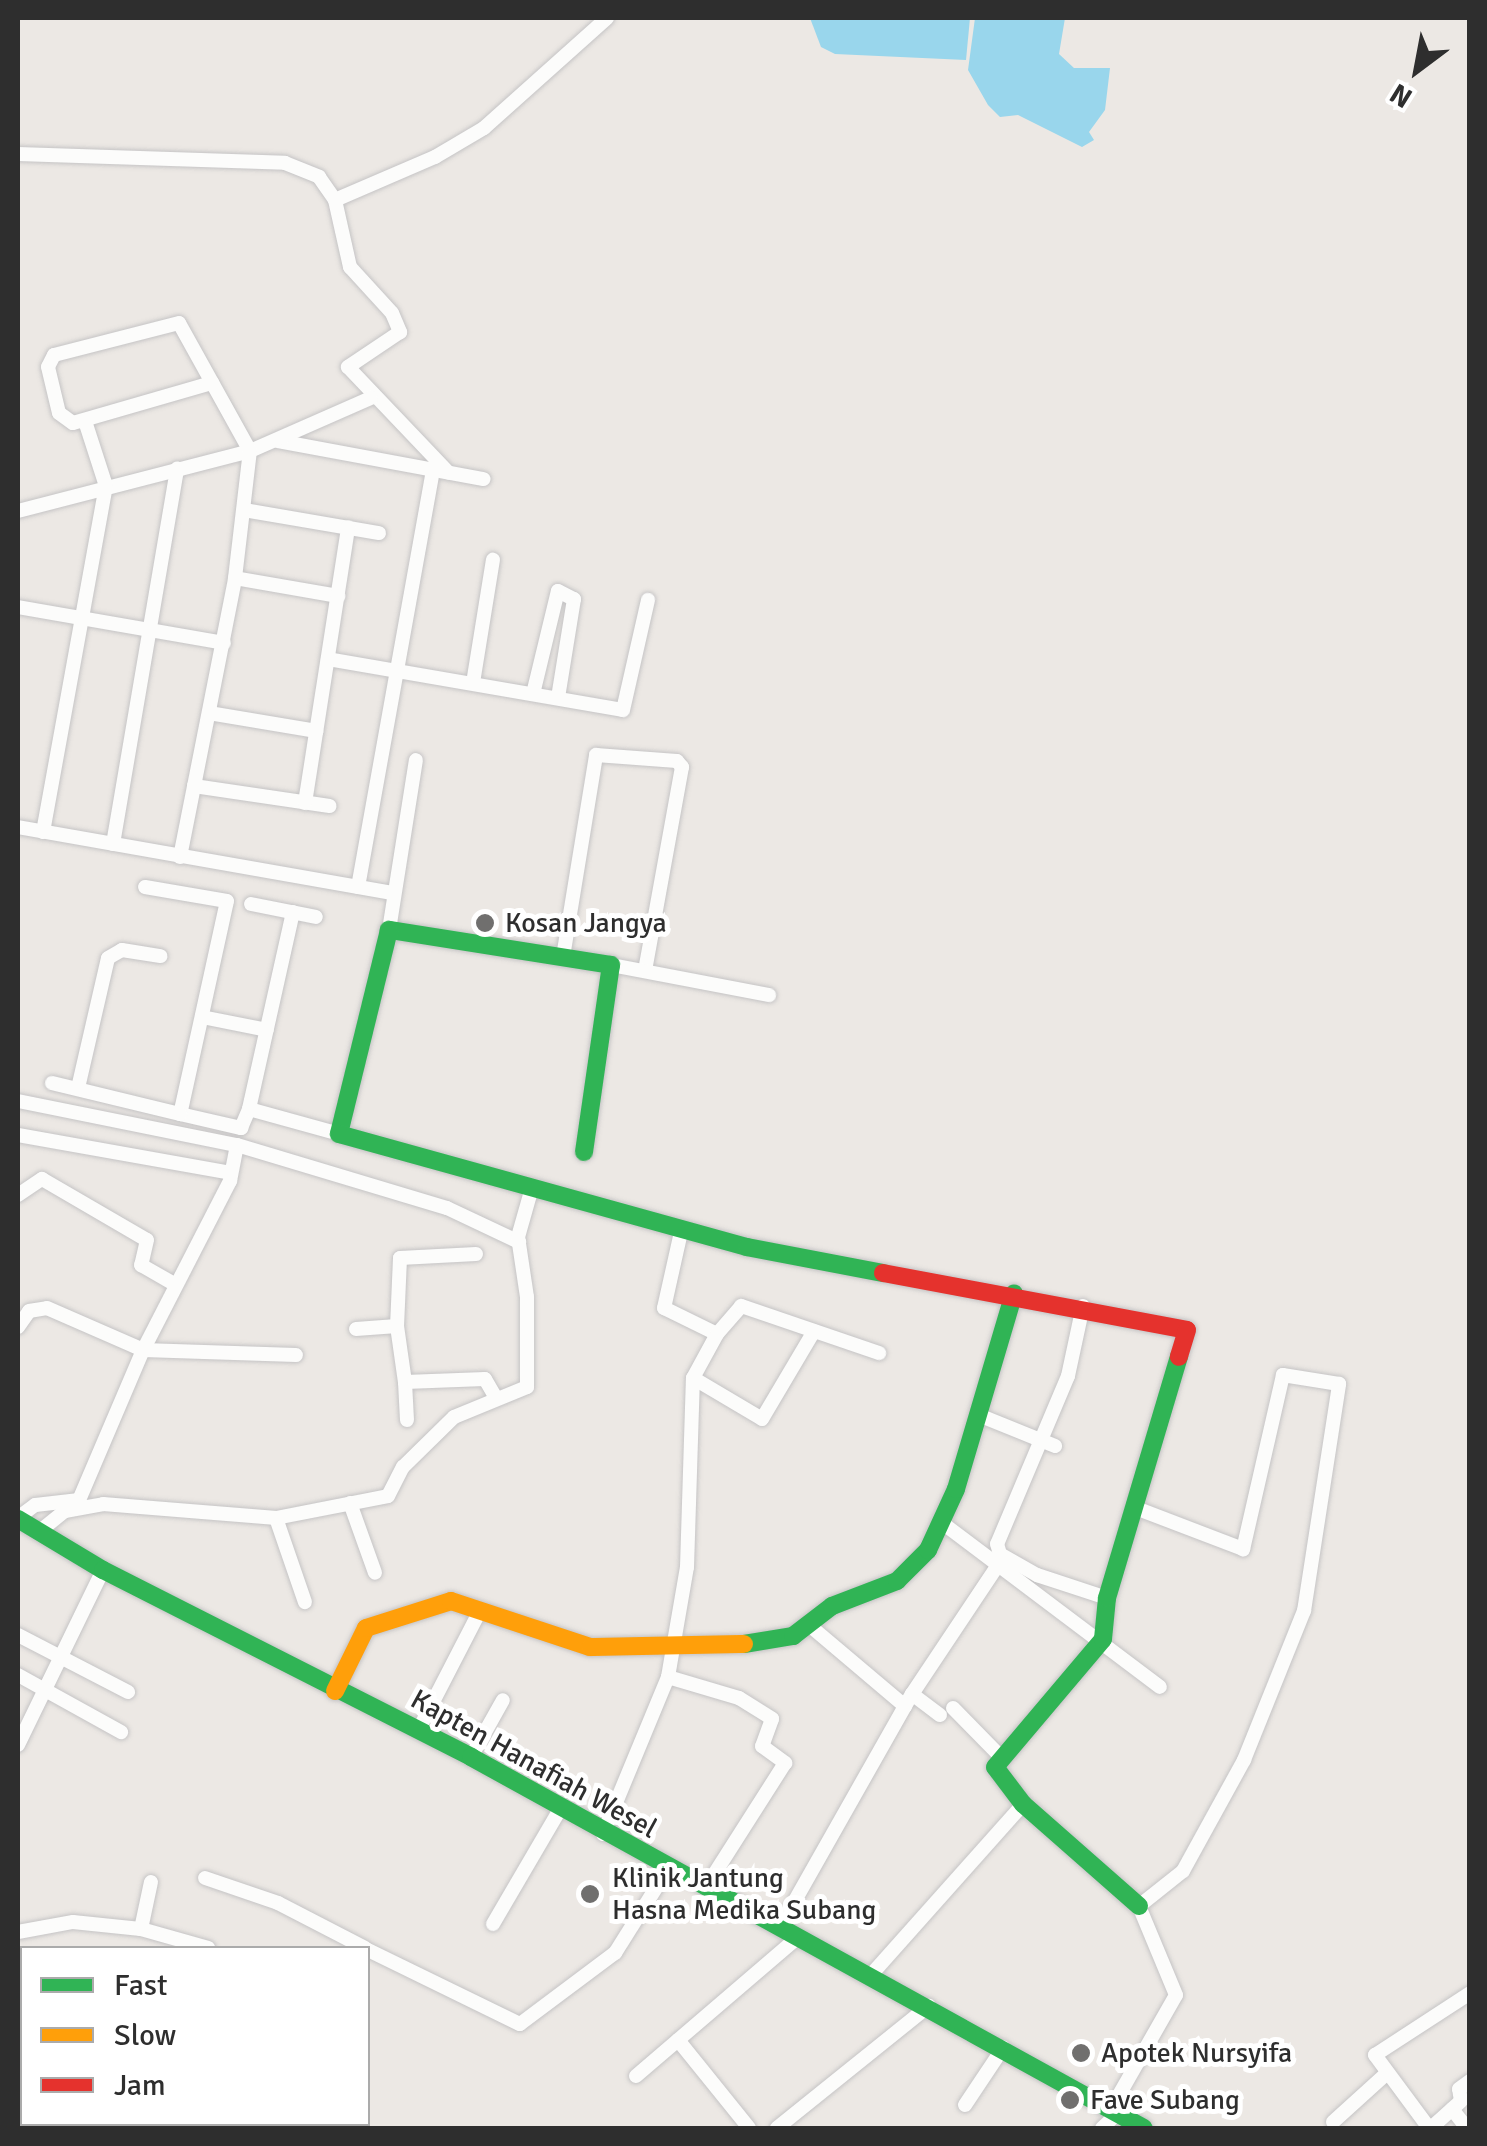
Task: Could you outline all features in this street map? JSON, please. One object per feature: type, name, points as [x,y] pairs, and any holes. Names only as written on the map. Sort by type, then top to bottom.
[{"type":"street","points":[[336,200],[436,157],[484,128],[607,18]]},
{"type":"street","points":[[18,154],[285,163],[312,172],[336,200],[350,267],[392,312],[400,332],[348,362],[371,398],[449,472]]},
{"type":"street","points":[[180,856],[224,644],[250,451],[212,383],[175,322],[54,355],[48,366],[59,413],[68,422],[85,422],[212,383]]},
{"type":"street","points":[[18,512],[250,451],[371,398]]},
{"type":"street","points":[[43,832],[106,486],[85,422]]},
{"type":"street","points":[[278,441],[484,479]]},
{"type":"street","points":[[113,844],[177,468]]},
{"type":"street","points":[[358,886],[393,671],[433,469]]},
{"type":"street","points":[[244,510],[380,533]]},
{"type":"street","points":[[306,803],[348,527]]},
{"type":"street","points":[[473,683],[493,560]]},
{"type":"street","points":[[235,578],[338,596]]},
{"type":"street","points":[[533,694],[558,591],[574,600],[558,698]]},
{"type":"street","points":[[328,659],[626,708],[648,600]]},
{"type":"street","points":[[18,606],[224,644]]},
{"type":"street","points":[[208,712],[317,731]]},
{"type":"street","points":[[563,958],[597,752],[677,761],[682,766],[645,970]]},
{"type":"street","points":[[339,1134],[389,930],[416,760]]},
{"type":"street","points":[[194,786],[330,806]]},
{"type":"street","points":[[18,827],[388,892]]},
{"type":"street","points":[[145,887],[227,901],[180,1114]]},
{"type":"street","points":[[251,904],[316,917]]},
{"type":"street","points":[[52,1084],[241,1128],[268,1030],[293,912]]},
{"type":"street","points":[[389,930],[645,970],[769,995]]},
{"type":"street","points":[[78,1088],[108,958],[122,950],[161,956]]},
{"type":"street","points":[[584,1152],[611,965]]},
{"type":"street","points":[[202,1017],[268,1030]]},
{"type":"street","points":[[18,1101],[237,1145],[447,1208],[519,1242]]},
{"type":"street","points":[[248,1110],[681,1232],[1083,1306],[1187,1330],[1107,1598],[1103,1639],[1051,1708],[1000,1756],[996,1770],[1023,1804],[1139,1906],[1176,1995],[1102,2128]]},
{"type":"street","points":[[18,1134],[232,1173]]},
{"type":"street","points":[[18,1518],[35,1505],[79,1500],[142,1350],[232,1173],[237,1145]]},
{"type":"street","points":[[18,1195],[42,1179],[147,1240],[141,1265],[176,1285]]},
{"type":"street","points":[[40,1532],[65,1511],[102,1504],[276,1518],[388,1496],[423,1445],[454,1417],[496,1398],[520,1394],[528,1385],[519,1242],[531,1191]]},
{"type":"street","points":[[681,1232],[664,1308],[717,1334]]},
{"type":"street","points":[[407,1420],[397,1326],[398,1260],[476,1254]]},
{"type":"street","points":[[334,1691],[375,1620],[450,1601],[590,1647],[776,1643],[832,1606],[908,1573],[944,1517],[956,1489],[981,1416],[1014,1293]]},
{"type":"street","points":[[602,1835],[668,1676],[675,1646],[687,1567],[692,1378],[717,1334],[738,1306],[879,1353]]},
{"type":"street","points":[[1083,1306],[1068,1376],[1039,1439],[998,1549],[1037,1575],[1107,1598]]},
{"type":"street","points":[[18,1327],[30,1311],[47,1308],[142,1350],[296,1355]]},
{"type":"street","points":[[356,1329],[397,1326]]},
{"type":"street","points":[[692,1378],[762,1418],[814,1331]]},
{"type":"street","points":[[1133,1507],[1243,1549],[1284,1375],[1339,1384],[1296,1635],[1244,1760],[1183,1871],[1139,1906]]},
{"type":"street","points":[[405,1382],[485,1379],[496,1398]]},
{"type":"street","points":[[981,1416],[1055,1446]]},
{"type":"street","points":[[350,1503],[376,1573]]},
{"type":"street","points":[[944,1517],[996,1568],[1103,1639],[1160,1688]]},
{"type":"street","name":"Kapten Hanafiah Wesel","points":[[18,1518],[103,1570],[334,1691],[471,1757],[602,1835],[929,2006],[1144,2128]]},
{"type":"street","points":[[276,1518],[305,1602]]},
{"type":"street","points":[[780,1927],[909,1700],[996,1568]]},
{"type":"street","points":[[18,1744],[103,1570]]},
{"type":"street","points":[[419,1729],[480,1611]]},
{"type":"street","points":[[808,1624],[909,1700],[946,1711],[1000,1756]]},
{"type":"street","points":[[18,1635],[128,1692]]},
{"type":"street","points":[[18,1675],[121,1732]]},
{"type":"street","points":[[668,1676],[728,1694],[772,1719],[762,1746],[785,1763],[706,1888]]},
{"type":"street","points":[[471,1757],[503,1700]]},
{"type":"street","points":[[870,1976],[1023,1804]]},
{"type":"street","points":[[493,1924],[559,1811]]},
{"type":"street","points":[[370,1951],[520,2024],[615,1953],[668,1869]]},
{"type":"street","points":[[206,1878],[278,1903],[360,1946]]},
{"type":"street","points":[[140,1929],[152,1882]]},
{"type":"street","points":[[18,1932],[73,1922],[140,1929],[201,1946]]},
{"type":"street","points":[[636,2076],[798,1937]]},
{"type":"street","points":[[1470,1993],[1376,2053],[1430,2128],[1452,2109],[1470,2080]]},
{"type":"street","points":[[777,2128],[929,2006]]},
{"type":"street","points":[[678,2040],[749,2128]]},
{"type":"street","points":[[966,2105],[1003,2048]]},
{"type":"street","points":[[1333,2122],[1387,2073]]},
{"type":"street","points":[[1452,2109],[1467,2128]]},
{"type":"water","points":[[810,18],[970,18],[966,60],[835,54],[821,47]]},
{"type":"water","points":[[975,18],[1065,18],[1059,54],[1074,68],[1110,68],[1105,110],[1089,132],[1094,140],[1082,147],[1018,115],[1000,117],[988,105],[968,70]]},
{"type":"traffic: fast","points":[[584,1152],[611,965],[389,930],[339,1134],[747,1247],[883,1273]]},
{"type":"traffic: fast","points":[[744,1644],[793,1636],[832,1606],[897,1581],[928,1550],[956,1489],[1014,1293]]},
{"type":"traffic: fast","points":[[1139,1906],[1023,1804],[995,1767],[1103,1639],[1107,1598],[1179,1357]]},
{"type":"traffic: fast","points":[[18,1519],[103,1570],[471,1757],[1144,2128]]},
{"type":"traffic: slow","points":[[335,1691],[366,1628],[451,1601],[590,1647],[744,1644]]},
{"type":"traffic: jam","points":[[883,1273],[1187,1330],[1179,1357]]},
{"type":"place","name":"Kosan Jangya","points":[[485,923]]},
{"type":"place","name":"Klinik Jantung Hasna Medika Subang","points":[[590,1894]]},
{"type":"place","name":"Apotek Nursyifa","points":[[1081,2053]]},
{"type":"place","name":"Fave Subang","points":[[1070,2100]]}]
